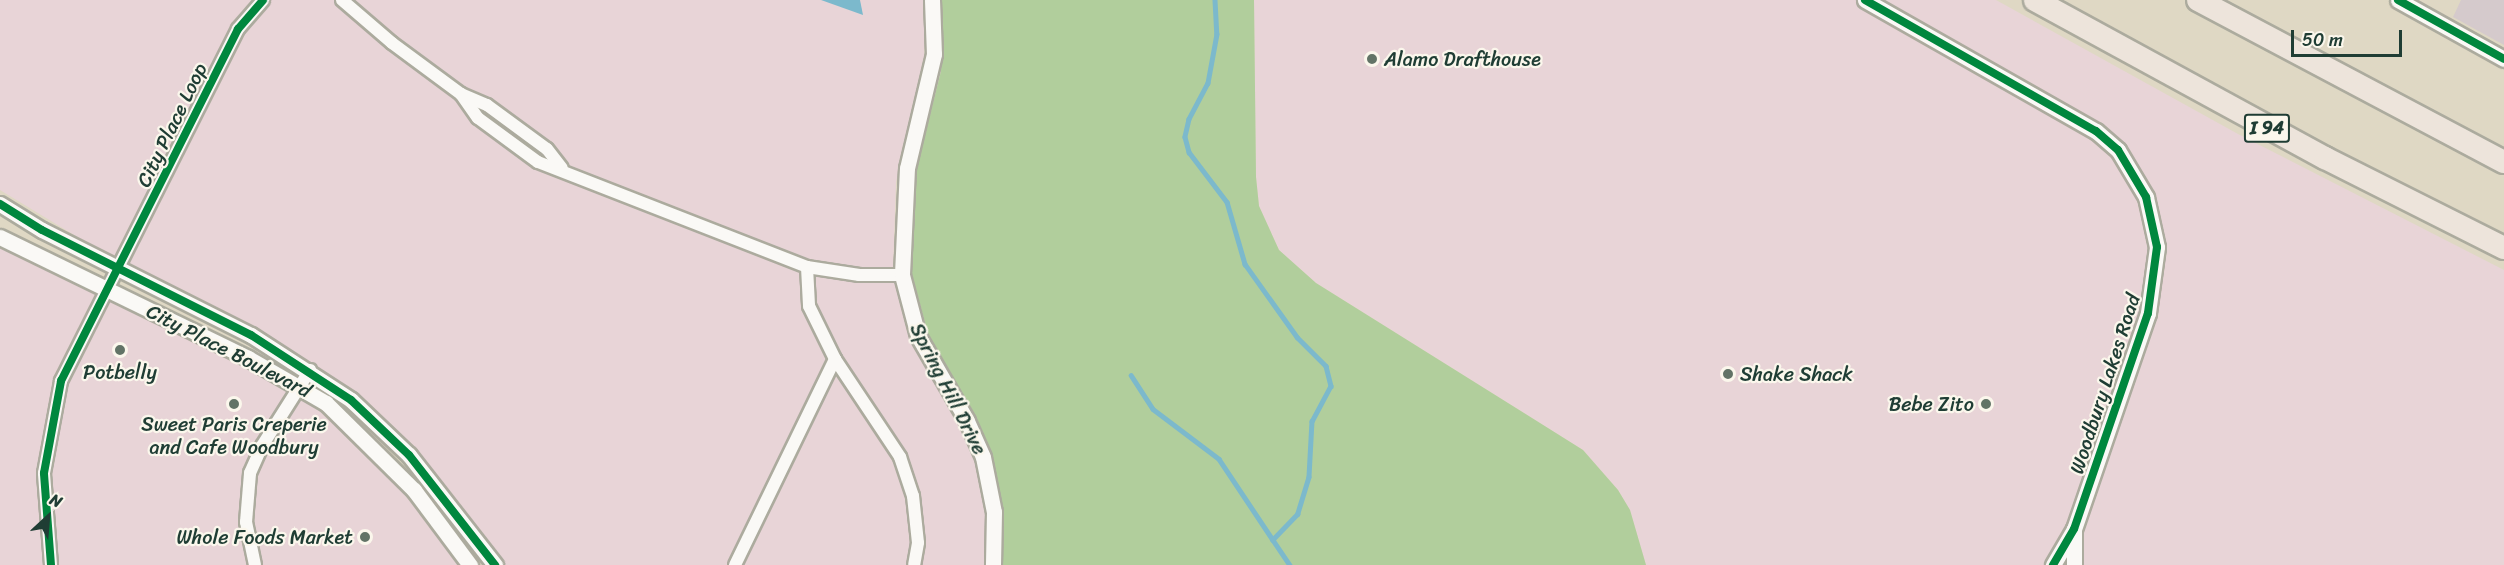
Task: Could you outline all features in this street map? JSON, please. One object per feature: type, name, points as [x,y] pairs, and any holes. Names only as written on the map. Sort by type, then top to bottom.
[{"type":"highway","name":"I 94","points":[[2035,0],[2325,159],[2504,248]]},
{"type":"highway","points":[[2198,0],[2504,162]]},
{"type":"street","name":"City Place Loop","points":[[51,565],[44,473],[61,381],[109,290],[228,48],[263,0]]},
{"type":"street","points":[[342,0],[392,44],[461,94],[487,105],[546,149],[562,168],[807,267],[859,275],[902,275]]},
{"type":"street","name":"Spring Hill Drive","points":[[932,0],[934,54],[905,179],[902,275],[918,336],[967,421],[983,457],[994,512],[993,565]]},
{"type":"street","name":"Woodbury Lakes Road","points":[[1865,0],[2096,131],[2118,150],[2146,197],[2157,247],[2153,294],[2073,529],[2053,565]]},
{"type":"street","points":[[2398,0],[2504,59]]},
{"type":"street","name":"City Place Boulevard","points":[[0,204],[119,269],[251,335],[310,370],[380,425],[409,455],[495,565]]},
{"type":"street","name":"City Place Boulevard","points":[[0,237],[300,385],[326,403],[408,483],[470,565]]},
{"type":"street","points":[[807,267],[809,306],[835,359],[900,457],[913,496],[918,543],[914,565]]},
{"type":"street","points":[[735,565],[835,359]]},
{"type":"street","points":[[255,565],[246,522],[250,473],[310,370]]},
{"type":"street","points":[[2073,529],[2074,565]]},
{"type":"shaded area","points":[[0,0],[925,0],[924,69],[896,182],[893,271],[912,343],[955,415],[978,470],[987,522],[984,565],[501,565],[344,387],[277,343],[140,275],[0,190]]},
{"type":"shaded area","points":[[1254,0],[1996,0],[2238,134],[2504,270],[2504,565],[1646,565],[1630,510],[1618,490],[1583,450],[1316,283],[1279,250],[1259,206],[1256,177]]},
{"type":"shaded area","points":[[2461,0],[2504,0],[2504,45],[2453,17]]},
{"type":"shaded area","points":[[0,247],[313,401],[399,481],[463,565],[0,565]]},
{"type":"green space","points":[[942,0],[1254,0],[1256,177],[1259,206],[1279,250],[1316,283],[1583,450],[1618,490],[1630,510],[1646,565],[1002,565],[1002,505],[991,453],[969,404],[930,341],[911,271],[914,179],[941,71]]},
{"type":"water","points":[[821,0],[860,0],[863,15]]},
{"type":"waterway","points":[[1215,0],[1217,34],[1208,83],[1189,119],[1185,137],[1189,152],[1227,202],[1245,264],[1297,337],[1326,366],[1331,386],[1312,421],[1309,477],[1298,514],[1273,540],[1290,565]]},
{"type":"waterway","points":[[1131,375],[1153,409],[1219,459],[1273,540]]},
{"type":"cycle path","points":[[51,565],[44,473],[61,381],[238,29],[263,0]]},
{"type":"cycle path","points":[[1865,0],[2096,131],[2118,150],[2146,197],[2157,247],[2148,313],[2074,529],[2053,565]]},
{"type":"cycle path","points":[[2398,0],[2504,59]]},
{"type":"cycle path","points":[[0,204],[42,230],[251,335],[351,400],[409,455],[495,565]]},
{"type":"place","name":"Alamo Drafthouse","points":[[1372,59]]},
{"type":"place","name":"Potbelly","points":[[120,350]]},
{"type":"place","name":"Shake Shack","points":[[1728,374]]},
{"type":"place","name":"Sweet Paris Creperie and Cafe Woodbury","points":[[234,404]]},
{"type":"place","name":"Bebe Zito","points":[[1986,404]]},
{"type":"place","name":"Whole Foods Market","points":[[365,537]]}]
